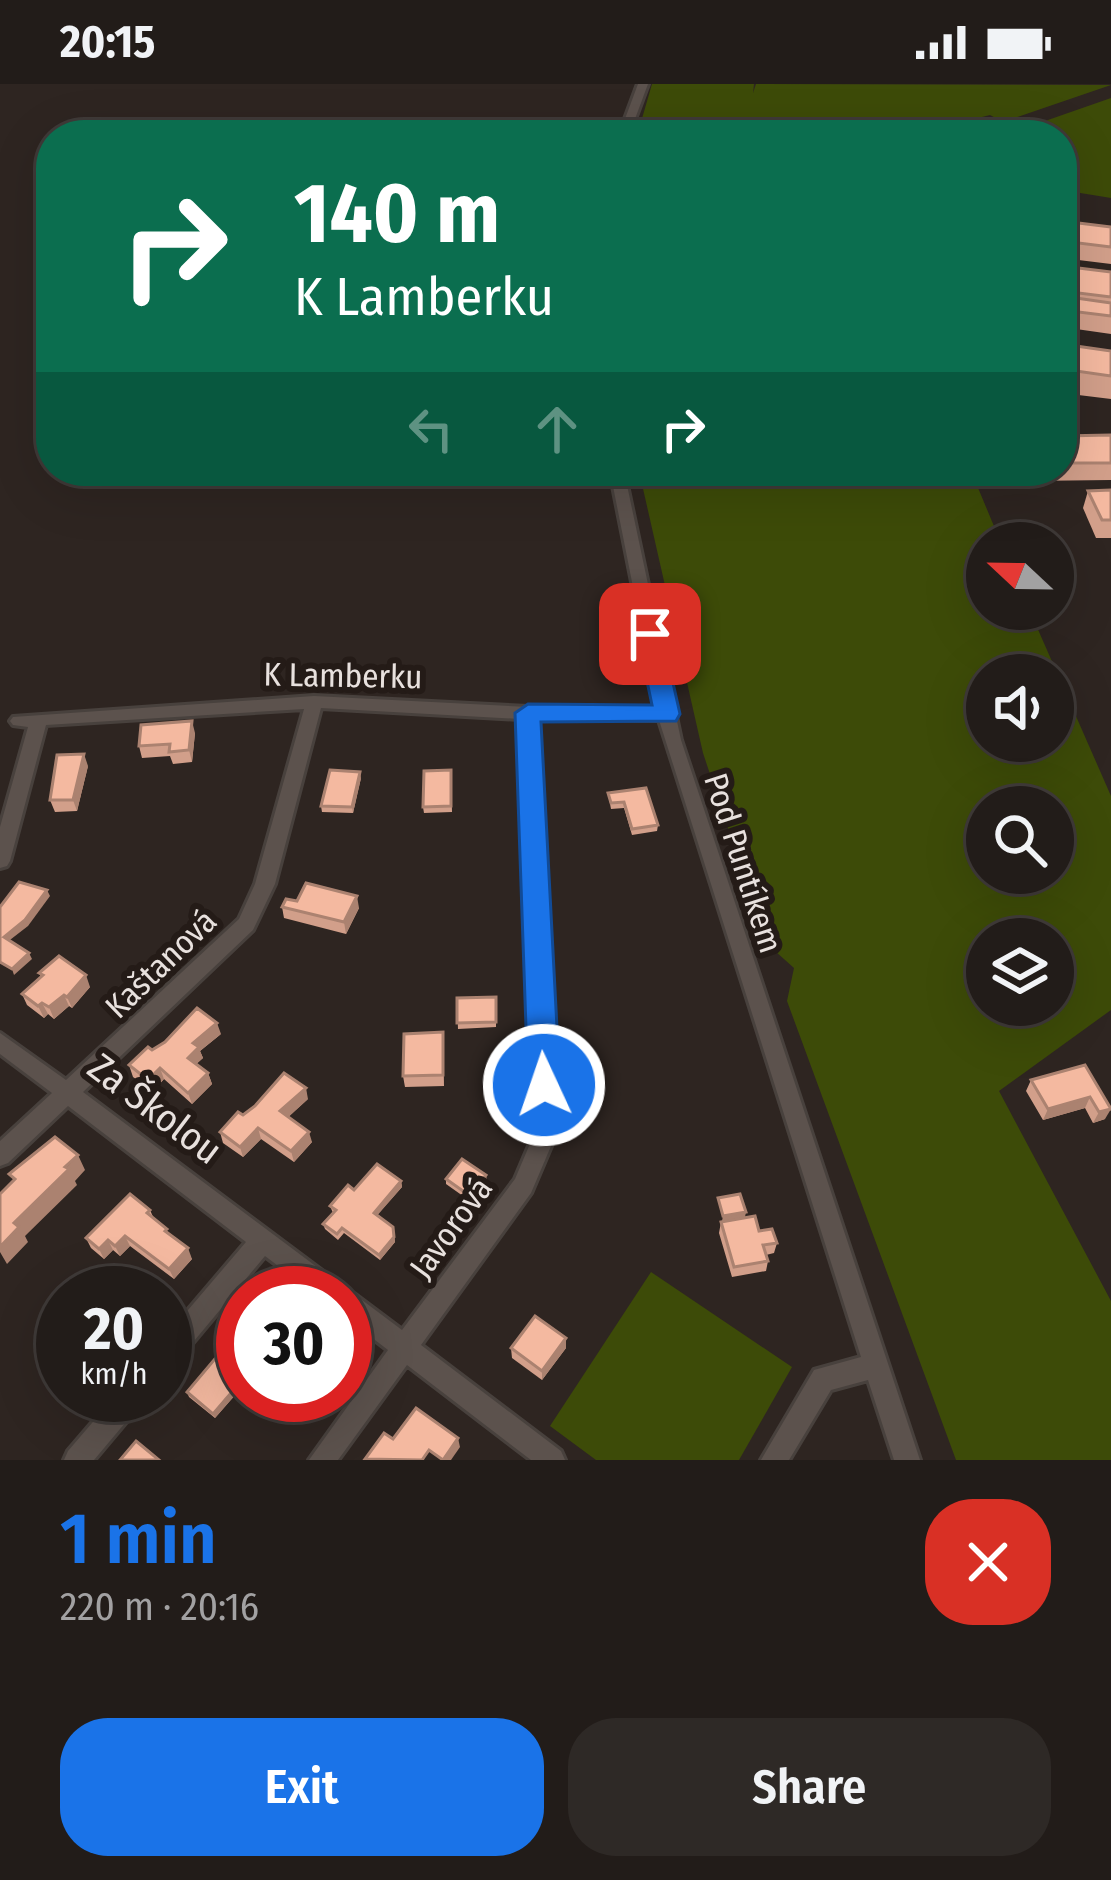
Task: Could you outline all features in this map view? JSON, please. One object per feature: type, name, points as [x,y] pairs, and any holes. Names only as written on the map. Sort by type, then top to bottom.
[{"type":"street","points":[[630,120],[643,84]]},
{"type":"street","name":"Pod Puntíkem","points":[[620,486],[667,714],[743,964],[846,1263],[907,1460]]},
{"type":"street","name":"K Lamberku","points":[[0,861],[29,720],[314,702],[528,713],[667,714]]},
{"type":"street","name":"Kaštanová","points":[[0,1156],[246,924],[265,884],[314,702]]},
{"type":"street","name":"Javorová","points":[[404,1347],[523,1186],[546,1132],[528,713]]},
{"type":"street","name":"Za Školou","points":[[0,1042],[297,1266]]},
{"type":"street","points":[[192,1324],[263,1240]]},
{"type":"street","points":[[372,1323],[552,1460]]},
{"type":"street","points":[[322,1460],[404,1347]]},
{"type":"street","points":[[774,1460],[823,1379],[875,1366]]},
{"type":"street","points":[[77,1460],[109,1422]]},
{"type":"green space","points":[[652,84],[754,84],[753,93],[756,84],[1111,85],[1009,120],[990,115],[982,117],[985,120],[642,120]]},
{"type":"green space","points":[[1111,98],[1111,198],[1077,192],[1077,120],[1048,120]]},
{"type":"green space","points":[[642,486],[977,486],[992,522],[966,522],[966,630],[1038,630],[1049,654],[966,654],[966,762],[1074,762],[1074,712],[1111,796],[1111,1010],[999,1091],[1111,1301],[1111,1460],[956,1460],[787,1001],[794,968],[766,943],[703,753]]},
{"type":"green space","points":[[651,1272],[792,1367],[739,1460],[596,1460],[550,1426]]},
{"type":"building","points":[[1077,223],[1111,227],[1111,247],[1077,243]]},
{"type":"building","points":[[1077,268],[1111,272],[1111,297],[1077,293]]},
{"type":"building","points":[[1077,298],[1111,303],[1111,316],[1077,312]]},
{"type":"building","points":[[1077,346],[1111,351],[1111,376],[1077,371]]},
{"type":"building","points":[[1111,435],[1111,463],[1077,463],[1077,436]]},
{"type":"building","points":[[1111,490],[1111,520],[1102,520],[1088,491]]},
{"type":"building","points":[[192,721],[189,750],[169,752],[170,744],[139,746],[141,725]]},
{"type":"building","points":[[84,754],[73,800],[50,800],[57,755]]},
{"type":"building","points":[[330,770],[360,772],[352,807],[321,806]]},
{"type":"building","points":[[451,770],[451,806],[423,807],[424,771]]},
{"type":"building","points":[[646,788],[658,825],[632,829],[624,802],[611,803],[608,793]]},
{"type":"building","points":[[19,882],[47,890],[25,920],[4,937],[29,953],[12,969],[0,962],[0,907]]},
{"type":"building","points":[[306,883],[357,896],[344,922],[282,907],[286,899],[297,901]]},
{"type":"building","points":[[59,956],[86,975],[67,997],[49,1007],[38,1006],[22,994]]},
{"type":"building","points":[[496,997],[496,1022],[457,1023],[457,998]]},
{"type":"building","points":[[197,1008],[217,1023],[193,1043],[199,1047],[188,1058],[208,1073],[188,1093],[160,1068],[148,1080],[129,1065],[148,1047],[152,1050],[165,1042]]},
{"type":"building","points":[[443,1032],[443,1075],[403,1076],[404,1034]]},
{"type":"building","points":[[1085,1065],[1111,1109],[1099,1112],[1090,1097],[1048,1109],[1031,1080]]},
{"type":"building","points":[[284,1073],[306,1088],[280,1111],[309,1132],[291,1151],[258,1128],[240,1147],[220,1132],[238,1112],[243,1115],[255,1106]]},
{"type":"building","points":[[55,1137],[78,1155],[14,1223],[19,1227],[0,1247],[0,1194],[15,1179],[9,1174]]},
{"type":"building","points":[[462,1159],[486,1175],[470,1196],[446,1179]]},
{"type":"building","points":[[377,1164],[401,1181],[374,1213],[393,1227],[394,1237],[379,1255],[342,1228],[337,1234],[323,1224],[336,1210],[330,1206],[348,1185],[354,1190]]},
{"type":"building","points":[[130,1194],[188,1248],[172,1266],[165,1266],[125,1236],[115,1246],[108,1240],[99,1249],[86,1238]]},
{"type":"building","points":[[740,1194],[746,1212],[723,1216],[718,1198]]},
{"type":"building","points":[[755,1216],[759,1231],[772,1229],[777,1243],[763,1245],[768,1261],[734,1267],[721,1222]]},
{"type":"building","points":[[535,1316],[566,1338],[542,1371],[511,1348]]},
{"type":"building","points":[[216,1358],[213,1414],[192,1396],[192,1386]]},
{"type":"building","points":[[416,1408],[458,1438],[443,1460],[429,1450],[422,1460],[365,1459],[384,1433],[393,1439]]},
{"type":"building","points":[[136,1441],[159,1460],[120,1460]]},
{"type":"route","points":[[544,1085],[528,713],[667,714],[650,634]]}]
